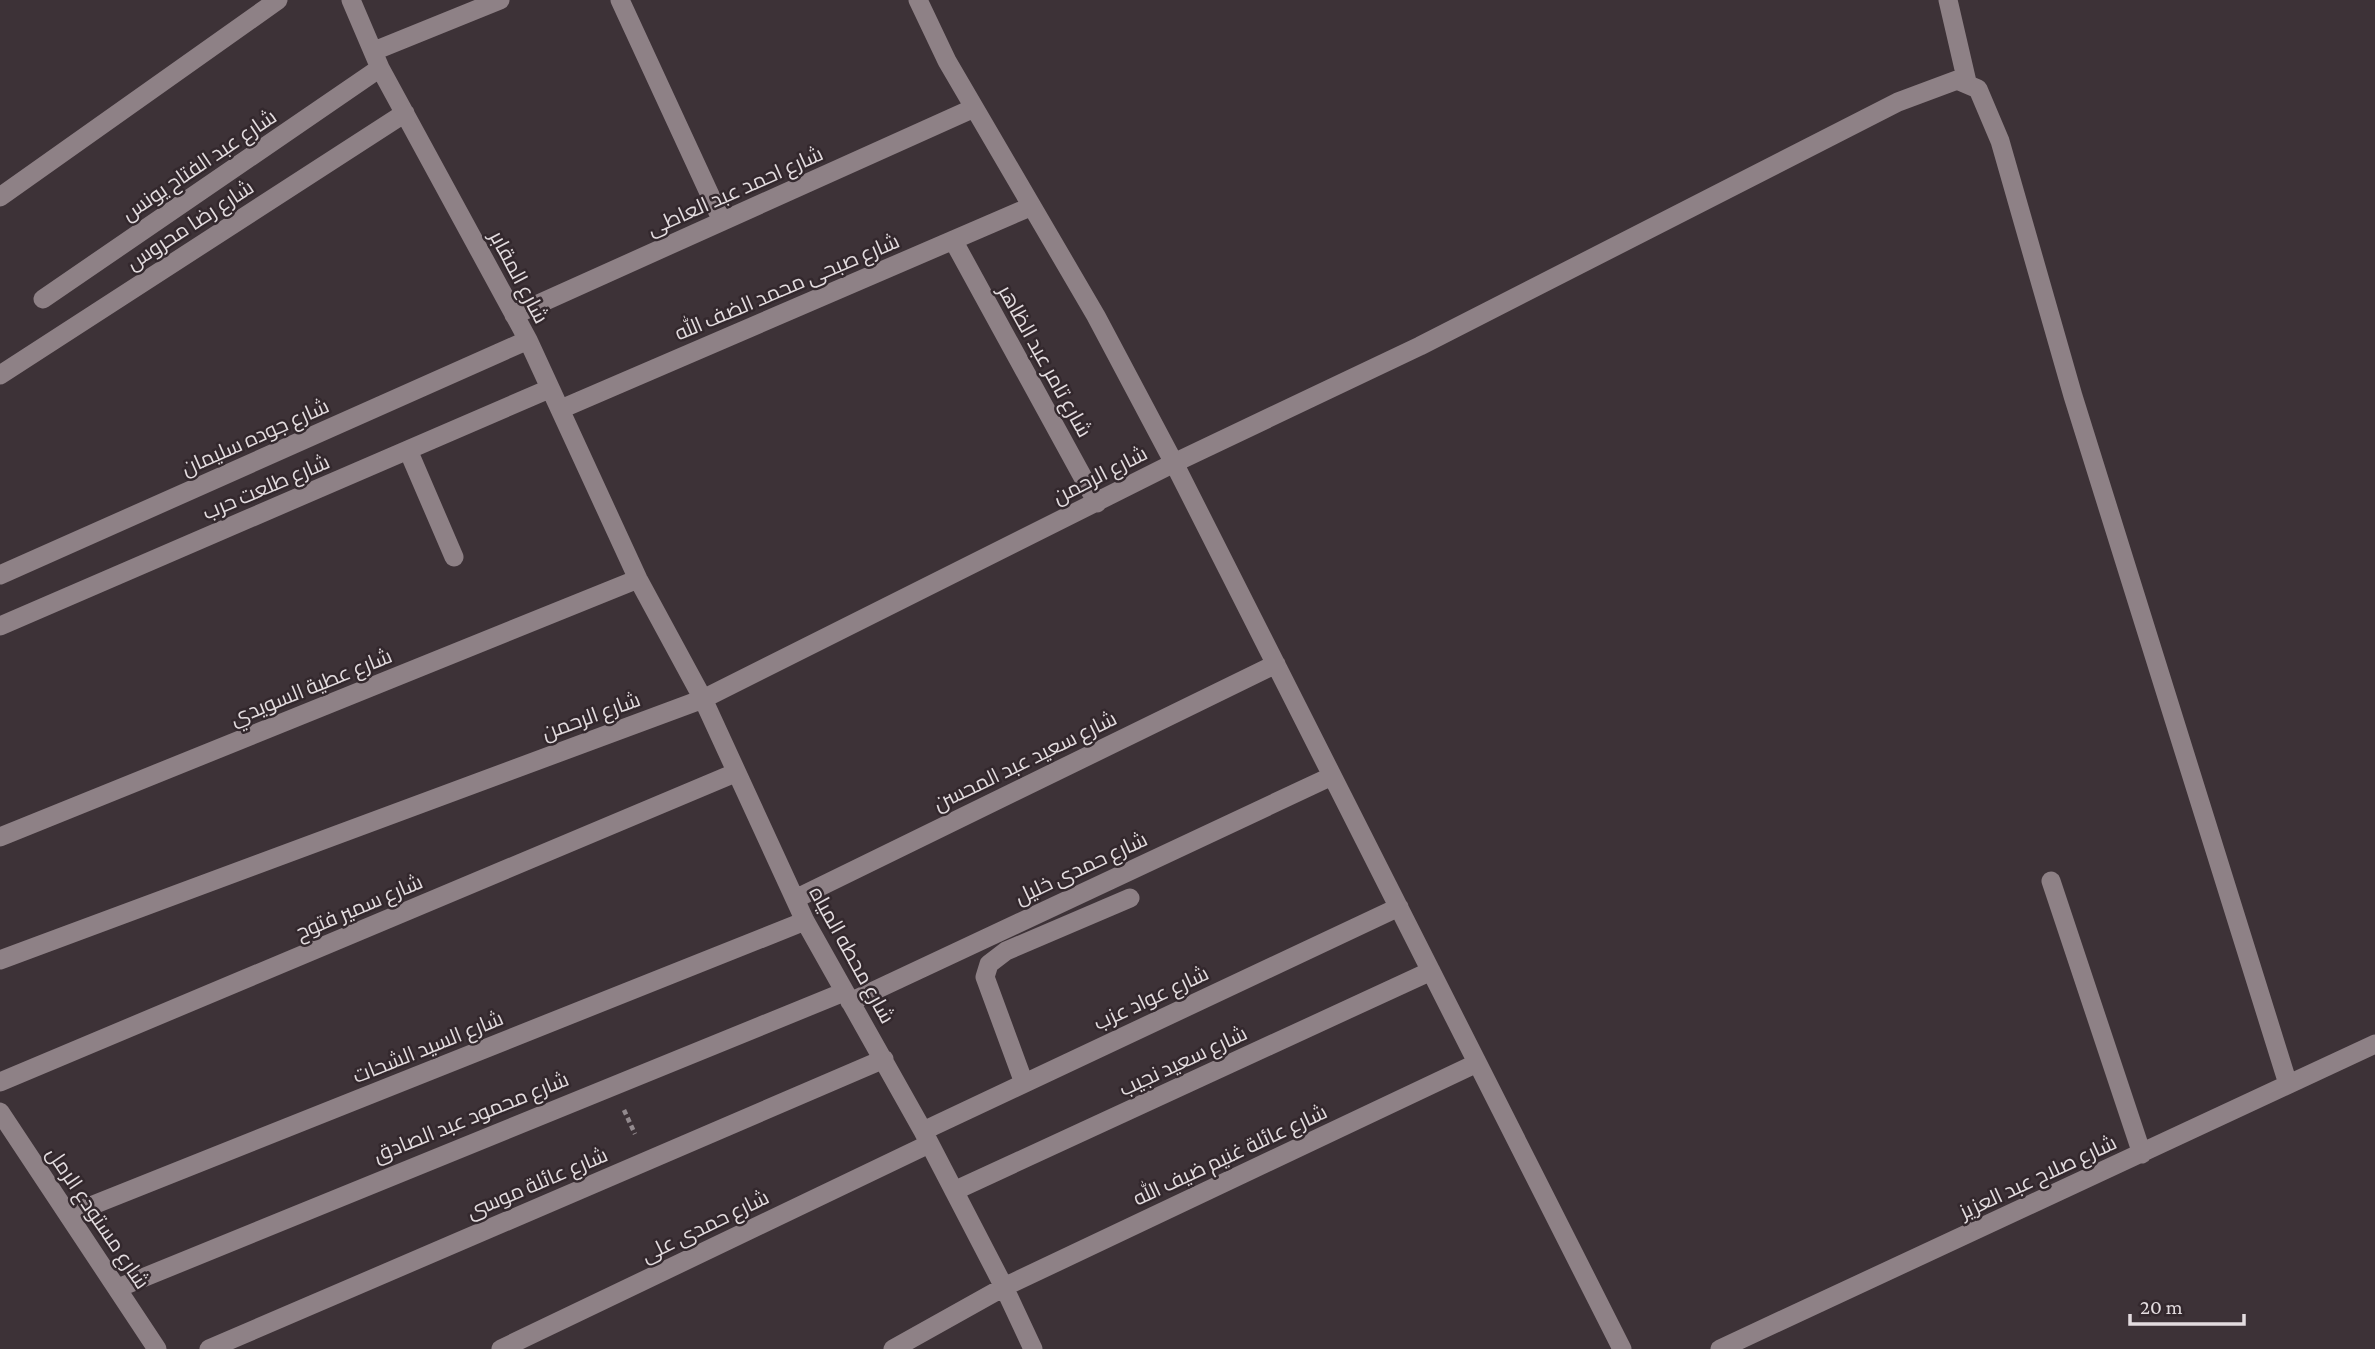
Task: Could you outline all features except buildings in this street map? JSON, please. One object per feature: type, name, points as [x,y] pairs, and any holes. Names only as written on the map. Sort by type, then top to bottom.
[{"type":"street","points":[[0,197],[278,0]]},
{"type":"street","name":"شارع المقابر","points":[[351,0],[377,59],[527,340],[638,579]]},
{"type":"street","name":"شارع عبد الفتاح يونس","points":[[43,299],[377,59],[500,0]]},
{"type":"street","points":[[620,0],[722,221]]},
{"type":"street","points":[[918,0],[974,108],[1096,316],[1174,463],[1399,907],[1475,1064],[1622,1349]]},
{"type":"street","points":[[1948,0],[1967,82],[1978,89],[2000,141],[2073,396],[2288,1084]]},
{"type":"street","name":"شارع الرحمن","points":[[0,960],[703,699],[1174,463],[1420,346],[1898,102],[1957,80],[1967,82]]},
{"type":"street","name":"شارع احمد عبد العاطى","points":[[514,315],[974,108]]},
{"type":"street","name":"شارع رضا محروس","points":[[0,375],[405,113]]},
{"type":"street","name":"شارع صبحى محمد الضف الله","points":[[561,409],[1030,207]]},
{"type":"street","name":"شارع تامر عبد الظاهر","points":[[953,240],[1097,503]]},
{"type":"street","name":"شارع جوده سليمان","points":[[0,575],[527,340]]},
{"type":"street","name":"شارع طلعت حرب","points":[[0,626],[549,390]]},
{"type":"street","points":[[408,450],[454,557]]},
{"type":"street","name":"شارع محطه المياه","points":[[638,579],[703,699],[735,774],[805,921],[926,1137],[1033,1349]]},
{"type":"street","name":"شارع عطية السويدي","points":[[0,837],[638,579]]},
{"type":"street","name":"شارع سعيد عبد المحسن","points":[[794,899],[1276,664]]},
{"type":"street","name":"شارع سمير فتوح","points":[[0,1082],[735,774]]},
{"type":"street","name":"شارع حمدى خليل","points":[[847,997],[1332,776]]},
{"type":"street","points":[[2051,881],[2141,1154]]},
{"type":"street","points":[[1024,1083],[985,976],[989,964],[1006,951],[1130,898]]},
{"type":"street","name":"شارع عواد عزب","points":[[926,1137],[1024,1083],[1399,907]]},
{"type":"street","name":"شارع السيد الشحات","points":[[68,1215],[805,921]]},
{"type":"street","name":"شارع سعيد نجيب","points":[[954,1191],[1431,971]]},
{"type":"street","name":"شارع محمود عبد الصادق","points":[[118,1288],[613,1084],[847,997]]},
{"type":"street","name":"شارع صلاح عبد العزيز","points":[[1720,1349],[2375,1044]]},
{"type":"street","name":"شارع عائلة موسى","points":[[209,1349],[884,1059]]},
{"type":"street","name":"شارع عائلة غنيم ضيف الله","points":[[893,1349],[1004,1287],[1475,1064]]},
{"type":"street","name":"شارع مستودع الرمل","points":[[0,1112],[157,1349]]},
{"type":"street","name":"شارع حمدى على","points":[[501,1349],[926,1137]]},
{"type":"path","points":[[613,1084],[646,1161]]}]
